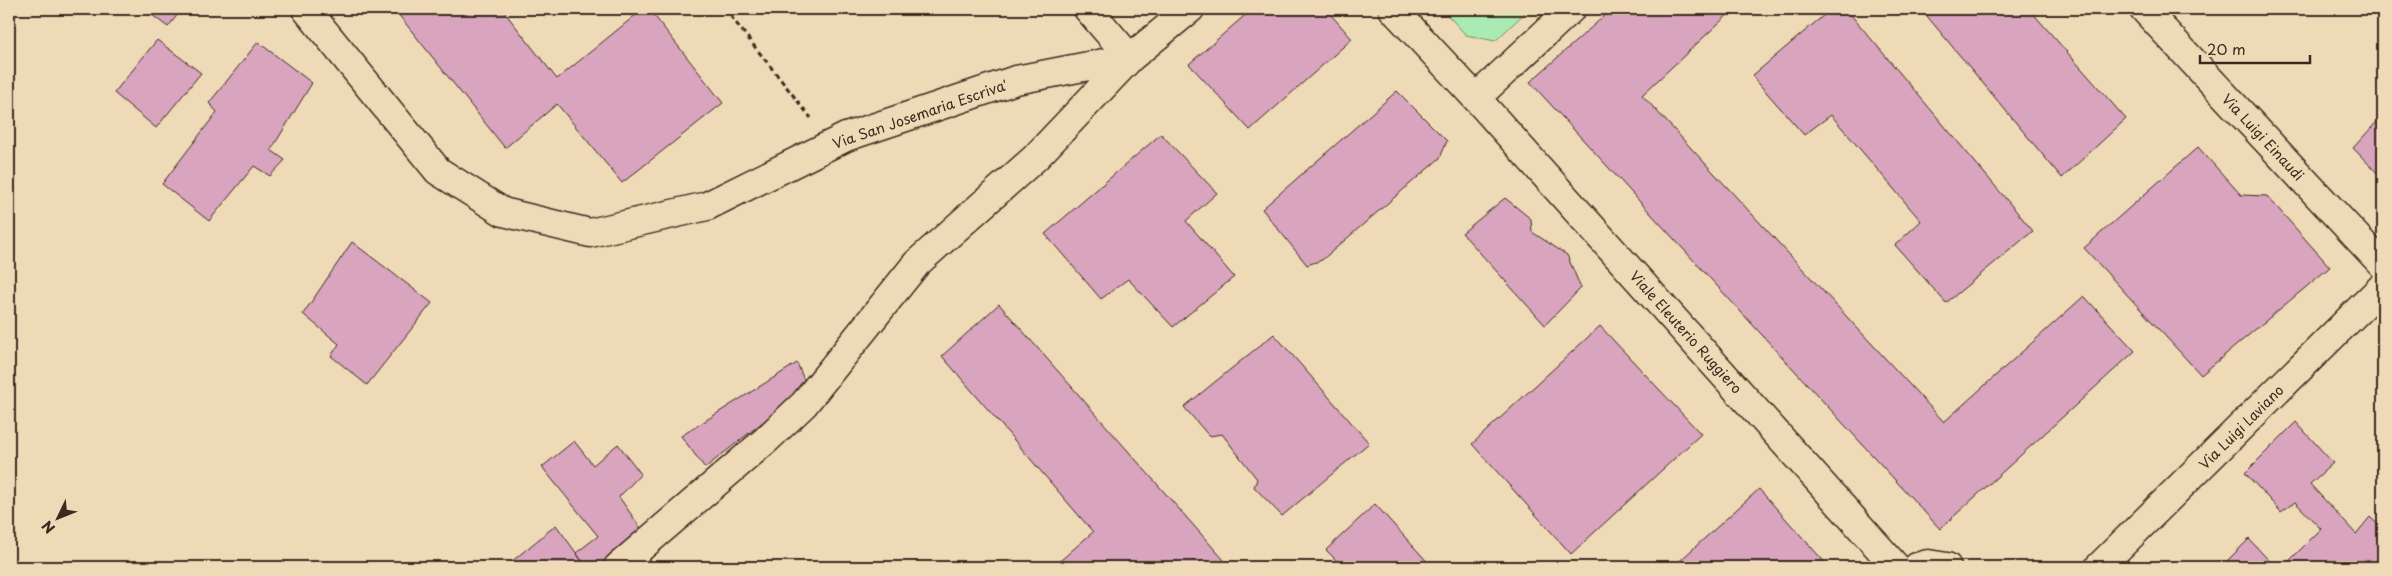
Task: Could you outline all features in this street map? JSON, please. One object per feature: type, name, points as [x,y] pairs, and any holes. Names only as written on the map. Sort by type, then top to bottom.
[{"type":"street","name":"Via San Josemaria Escriva'","points":[[306,9],[438,171],[503,212],[590,233],[707,206],[846,137],[1016,80],[1130,58],[1190,9]]},
{"type":"street","points":[[618,567],[766,440],[804,404],[917,263],[1035,158],[1130,58],[1088,9]]},
{"type":"street","name":"Viale Eleuterio Ruggiero","points":[[1393,9],[1476,98],[1896,567]]},
{"type":"street","points":[[1476,98],[1570,9]]},
{"type":"street","name":"Via Luigi Einaudi","points":[[2144,9],[2383,265]]},
{"type":"street","name":"Via Luigi Laviano","points":[[2099,567],[2383,286]]},
{"type":"street","points":[[1917,567],[1928,564],[1946,567]]},
{"type":"path","points":[[725,9],[802,106]]},
{"type":"green space","points":[[1442,9],[1529,9],[1495,41],[1466,35]]},
{"type":"building","points":[[144,9],[182,9],[168,27]]},
{"type":"building","points":[[394,9],[502,9],[557,79],[643,9],[649,9],[723,103],[622,183],[557,104],[505,148]]},
{"type":"building","points":[[1252,9],[1326,9],[1352,39],[1250,130],[1189,64]]},
{"type":"building","points":[[1612,9],[1734,9],[1642,95],[1944,422],[2084,296],[2135,351],[1940,529],[1530,82]]},
{"type":"building","points":[[1831,9],[1846,9],[2033,231],[1946,303],[1895,245],[1921,221],[1831,115],[1804,135],[1752,76]]},
{"type":"building","points":[[1921,9],[2029,9],[2126,119],[2062,178]]},
{"type":"building","points":[[157,40],[201,73],[156,128],[114,93]]},
{"type":"building","points":[[258,42],[312,83],[271,150],[285,160],[270,176],[254,166],[209,221],[162,184],[217,112],[209,103]]},
{"type":"building","points":[[1397,91],[1447,141],[1440,158],[1322,260],[1307,265],[1262,209]]},
{"type":"building","points":[[2383,115],[2383,179],[2353,148]]},
{"type":"building","points":[[1161,134],[1217,193],[1186,221],[1234,277],[1173,327],[1128,279],[1101,299],[1045,234]]},
{"type":"building","points":[[2198,147],[2241,195],[2267,196],[2330,267],[2201,375],[2084,248]]},
{"type":"building","points":[[1505,198],[1531,219],[1532,232],[1567,255],[1581,288],[1545,325],[1462,233]]},
{"type":"building","points":[[352,242],[432,303],[367,385],[331,356],[339,344],[303,314]]},
{"type":"building","points":[[999,304],[1230,567],[1053,567],[1093,532],[942,356]]},
{"type":"building","points":[[1600,326],[1701,434],[1571,554],[1472,444]]},
{"type":"building","points":[[1274,334],[1369,443],[1282,516],[1254,487],[1257,479],[1222,434],[1209,436],[1184,407]]},
{"type":"building","points":[[797,363],[807,387],[705,468],[681,436]]},
{"type":"building","points":[[2296,422],[2333,463],[2310,484],[2356,534],[2370,517],[2383,529],[2383,567],[2334,567],[2327,561],[2320,567],[2283,567],[2321,529],[2295,502],[2281,512],[2245,473]]},
{"type":"building","points":[[574,441],[593,465],[618,444],[641,474],[619,497],[647,537],[613,567],[586,567],[576,553],[598,536],[542,467]]},
{"type":"building","points":[[1759,489],[1829,567],[1673,567]]},
{"type":"building","points":[[1375,504],[1432,567],[1343,567],[1326,550]]},
{"type":"building","points":[[556,525],[585,565],[583,567],[505,567]]},
{"type":"building","points":[[2249,539],[2275,567],[2221,567]]}]
